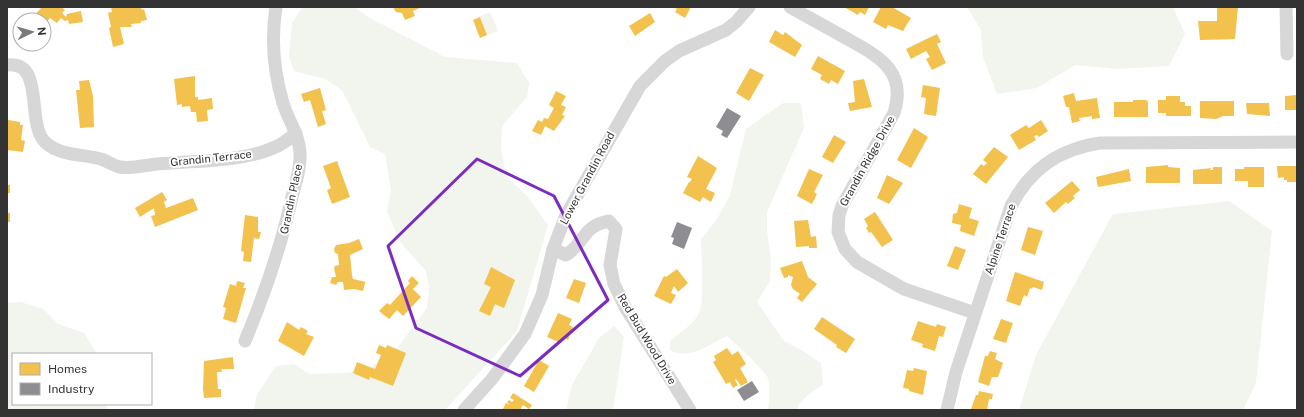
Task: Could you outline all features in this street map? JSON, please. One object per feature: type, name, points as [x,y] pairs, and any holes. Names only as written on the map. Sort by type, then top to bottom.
[{"type":"street","name":"Grandin Place","points":[[245,341],[273,270],[284,235],[299,165],[300,152],[296,133],[283,104],[278,82],[273,38],[276,7]]},
{"type":"street","name":"Lower Grandin Road","points":[[464,410],[492,379],[525,334],[542,295],[553,249],[566,216],[612,131],[640,86],[665,61],[679,50],[726,30],[736,22],[749,7]]},
{"type":"street","name":"Grandin Ridge Drive","points":[[790,7],[878,57],[890,70],[897,86],[897,100],[894,113],[842,206],[839,215],[838,232],[845,249],[857,262],[904,288],[975,313]]},
{"type":"street","points":[[1286,7],[1287,54]]},
{"type":"street","name":"Grandin Terrace","points":[[7,65],[21,67],[26,71],[31,83],[38,128],[45,142],[60,152],[101,159],[120,167],[235,157],[258,153],[285,142],[296,133]]},
{"type":"street","name":"Alpine Terrace","points":[[947,410],[956,372],[1011,206],[1017,194],[1033,174],[1057,156],[1073,149],[1100,143],[1297,142]]},
{"type":"street","name":"Red Bud Wood Drive","points":[[553,249],[566,255],[576,249],[587,231],[597,223],[609,221],[616,229],[610,265],[614,284],[625,307],[690,410]]},
{"type":"highlighted area","points":[[477,159],[554,196],[608,300],[520,376],[416,328],[388,246]]},
{"type":"shaded area","points":[[302,7],[355,7],[368,17],[445,57],[517,63],[529,83],[527,97],[502,126],[501,148],[506,176],[527,196],[548,225],[517,331],[445,410],[254,410],[257,394],[276,366],[294,364],[310,374],[345,373],[368,369],[395,351],[427,308],[429,287],[426,271],[401,243],[387,212],[391,190],[385,154],[370,147],[342,90],[325,79],[294,71],[289,56],[292,24]]},
{"type":"shaded area","points":[[967,7],[1173,7],[1185,34],[1169,66],[1117,69],[1075,65],[1037,88],[997,94],[983,57],[981,30]]},
{"type":"shaded area","points":[[490,12],[498,31],[487,35],[480,16]]},
{"type":"shaded area","points":[[783,103],[801,103],[804,128],[767,212],[767,231],[771,260],[770,281],[757,302],[784,341],[821,363],[823,385],[809,394],[798,405],[798,410],[768,410],[770,391],[768,379],[756,363],[727,336],[707,347],[685,354],[670,350],[670,341],[690,325],[699,313],[702,298],[701,239],[717,219],[730,195],[746,129]]},
{"type":"shaded area","points":[[1229,201],[1272,231],[1256,383],[1243,410],[1019,410],[1036,355],[1113,214]]},
{"type":"shaded area","points":[[21,302],[43,309],[58,324],[84,333],[96,353],[12,353],[12,405],[106,405],[107,410],[7,410],[7,303]]},
{"type":"shaded area","points":[[614,326],[624,337],[613,410],[566,410],[572,385],[599,338]]},
{"type":"building: Homes","points":[[42,7],[61,7],[65,10],[62,13],[66,17],[67,14],[81,11],[83,22],[69,24],[68,20],[65,21],[61,18],[57,23],[52,19],[52,12],[37,12]]},
{"type":"building: Homes","points":[[111,7],[141,7],[142,10],[144,9],[147,20],[141,21],[141,23],[131,24],[132,27],[120,27],[124,44],[113,47],[108,13],[112,12]]},
{"type":"building: Homes","points":[[393,7],[422,7],[413,11],[415,16],[405,20],[402,13],[396,12]]},
{"type":"building: Homes","points":[[673,7],[691,7],[685,18],[675,12],[677,9]]},
{"type":"building: Homes","points":[[844,7],[869,7],[865,15],[860,12],[858,15]]},
{"type":"building: Homes","points":[[881,7],[892,7],[911,18],[903,31],[888,25],[886,29],[873,22]]},
{"type":"building: Homes","points":[[1217,7],[1238,7],[1235,39],[1200,40],[1198,21],[1217,21]]},
{"type":"building: Homes","points":[[650,13],[655,22],[635,36],[629,26]]},
{"type":"building: Homes","points":[[480,17],[487,35],[480,38],[473,20]]},
{"type":"building: Homes","points":[[775,30],[783,35],[785,32],[802,45],[795,57],[769,42]]},
{"type":"building: Homes","points":[[937,34],[941,42],[937,44],[946,63],[932,70],[926,59],[930,57],[926,51],[911,59],[906,49]]},
{"type":"building: Homes","points":[[818,56],[845,71],[838,84],[831,80],[829,84],[820,79],[822,75],[811,69]]},
{"type":"building: Homes","points":[[750,68],[764,75],[749,101],[736,93]]},
{"type":"building: Homes","points":[[195,76],[195,97],[198,97],[198,100],[212,98],[213,109],[207,110],[208,121],[197,122],[196,112],[191,112],[190,106],[182,107],[182,104],[177,105],[174,79]]},
{"type":"building: Homes","points":[[864,79],[872,107],[850,111],[848,103],[855,102],[853,81]]},
{"type":"building: Homes","points":[[89,80],[93,96],[94,127],[80,128],[76,90],[80,90],[79,81]]},
{"type":"building: Homes","points":[[923,85],[940,88],[936,116],[924,114],[926,98],[921,97]]},
{"type":"building: Homes","points":[[320,88],[326,110],[322,111],[326,124],[318,127],[310,100],[304,102],[301,94]]},
{"type":"building: Homes","points":[[556,91],[566,96],[561,105],[566,107],[562,115],[565,116],[554,131],[545,126],[541,135],[532,131],[538,120],[542,122],[544,118],[548,119],[554,108],[549,105]]},
{"type":"building: Homes","points":[[1074,93],[1076,101],[1097,98],[1100,118],[1092,119],[1092,116],[1079,118],[1080,121],[1072,123],[1069,107],[1066,107],[1063,96]]},
{"type":"building: Homes","points":[[1297,95],[1297,110],[1285,110],[1285,96]]},
{"type":"building: Homes","points":[[1166,96],[1180,96],[1180,102],[1185,102],[1185,106],[1191,106],[1191,116],[1166,116],[1166,113],[1158,113],[1158,100],[1166,100]]},
{"type":"building: Homes","points":[[1133,100],[1146,100],[1148,102],[1148,117],[1114,117],[1114,102],[1133,102]]},
{"type":"building: Homes","points":[[1200,101],[1234,101],[1234,116],[1223,116],[1216,119],[1200,118]]},
{"type":"building: Homes","points":[[1246,103],[1269,103],[1270,116],[1247,114]]},
{"type":"building: Homes","points":[[8,120],[20,122],[20,125],[23,125],[21,140],[25,141],[23,152],[7,150]]},
{"type":"building: Homes","points":[[1041,120],[1048,131],[1039,137],[1037,135],[1034,136],[1036,140],[1019,150],[1010,135],[1026,125],[1029,128]]},
{"type":"building: Homes","points":[[914,128],[928,137],[911,168],[897,160]]},
{"type":"building: Homes","points":[[834,135],[846,142],[833,163],[822,157]]},
{"type":"building: Homes","points":[[994,147],[1008,157],[986,184],[973,174],[981,164],[984,166],[987,163],[983,160]]},
{"type":"building: Homes","points":[[698,156],[717,168],[706,189],[715,193],[711,202],[703,197],[700,202],[683,193],[692,179],[687,177]]},
{"type":"building: Homes","points":[[337,161],[350,197],[332,204],[327,190],[331,188],[323,166]]},
{"type":"building: Homes","points":[[1168,165],[1168,167],[1180,168],[1180,183],[1146,183],[1146,167]]},
{"type":"building: Homes","points":[[1277,166],[1297,166],[1297,182],[1287,182],[1287,180],[1284,180],[1284,177],[1278,178]]},
{"type":"building: Homes","points":[[1213,167],[1222,167],[1222,184],[1193,184],[1193,170],[1211,168],[1210,170],[1213,170]]},
{"type":"building: Homes","points":[[1244,167],[1264,167],[1264,187],[1248,187],[1248,181],[1235,181],[1235,169],[1244,169]]},
{"type":"building: Homes","points":[[809,169],[823,175],[814,192],[817,194],[812,204],[797,196]]},
{"type":"building: Homes","points":[[1129,169],[1131,181],[1098,187],[1096,177]]},
{"type":"building: Homes","points":[[887,175],[903,183],[889,204],[877,198]]},
{"type":"building: Homes","points":[[1072,181],[1080,190],[1073,196],[1075,198],[1068,204],[1066,202],[1054,213],[1045,203]]},
{"type":"building: Homes","points":[[7,185],[10,185],[10,193],[7,193]]},
{"type":"building: Homes","points":[[162,192],[167,200],[164,202],[166,208],[193,198],[198,210],[155,227],[151,216],[155,215],[154,208],[140,217],[135,208]]},
{"type":"building: Homes","points":[[959,204],[972,208],[969,218],[979,221],[974,236],[960,231],[961,225],[952,223],[953,214],[957,213]]},
{"type":"building: Homes","points":[[875,212],[893,240],[882,247],[871,232],[869,233],[866,228],[868,226],[864,219]]},
{"type":"building: Homes","points":[[7,213],[10,213],[10,222],[7,222]]},
{"type":"building: Homes","points":[[245,215],[258,217],[258,232],[261,232],[259,239],[254,238],[251,262],[243,261],[244,252],[241,251]]},
{"type":"building: Homes","points":[[808,220],[811,237],[816,236],[817,248],[809,248],[809,246],[796,247],[794,221]]},
{"type":"building: Homes","points":[[1028,227],[1043,231],[1035,255],[1021,250]]},
{"type":"building: Homes","points":[[359,239],[363,249],[350,255],[352,275],[353,279],[366,282],[363,291],[354,289],[344,290],[343,282],[338,282],[336,285],[330,283],[332,277],[336,277],[335,266],[339,265],[338,254],[335,253],[334,249],[336,245],[349,243]]},
{"type":"building: Homes","points":[[955,246],[966,250],[958,270],[947,266]]},
{"type":"building: Homes","points":[[802,261],[808,277],[817,284],[802,302],[797,298],[800,294],[793,289],[791,285],[793,277],[788,275],[788,277],[784,278],[780,268]]},
{"type":"building: Homes","points":[[491,267],[515,280],[504,308],[495,304],[490,316],[479,311],[491,287],[484,284]]},
{"type":"building: Homes","points":[[677,269],[688,283],[678,292],[674,286],[671,293],[676,295],[671,304],[654,296],[664,276],[666,277]]},
{"type":"building: Homes","points":[[1015,272],[1044,282],[1042,290],[1033,287],[1032,289],[1030,288],[1027,297],[1024,295],[1020,306],[1006,301]]},
{"type":"building: Homes","points":[[412,276],[419,283],[413,289],[421,297],[403,316],[397,310],[389,319],[379,311],[387,303],[390,305],[410,283],[408,281]]},
{"type":"building: Homes","points":[[574,279],[586,283],[579,303],[566,298]]},
{"type":"building: Homes","points":[[237,281],[245,283],[243,288],[246,288],[236,323],[223,319],[226,308],[223,307],[230,284],[236,286]]},
{"type":"building: Homes","points":[[558,313],[572,319],[569,325],[573,327],[568,340],[564,337],[561,343],[547,337]]},
{"type":"building: Homes","points":[[822,317],[855,339],[846,353],[814,329]]},
{"type":"building: Homes","points":[[1001,319],[1013,323],[1006,343],[993,339]]},
{"type":"building: Homes","points":[[918,321],[936,327],[937,324],[946,327],[943,337],[939,336],[935,351],[922,347],[923,344],[911,340]]},
{"type":"building: Homes","points":[[287,322],[299,330],[301,327],[308,331],[306,334],[314,337],[304,356],[278,341]]},
{"type":"building: Homes","points":[[379,345],[386,348],[387,345],[406,353],[393,386],[370,377],[369,380],[353,373],[357,362],[375,369],[381,355],[376,353]]},
{"type":"building: Homes","points":[[727,348],[732,355],[738,351],[746,364],[740,368],[748,382],[741,386],[736,379],[735,380],[738,385],[733,388],[730,382],[726,384],[713,362],[716,360],[714,356]]},
{"type":"building: Homes","points":[[990,351],[997,353],[995,359],[1003,363],[998,377],[992,377],[989,386],[978,382],[985,356],[988,356]]},
{"type":"building: Homes","points":[[233,357],[234,369],[221,369],[222,372],[217,372],[218,389],[221,389],[221,397],[204,398],[204,361]]},
{"type":"building: Homes","points":[[539,360],[549,366],[534,392],[524,386]]},
{"type":"building: Homes","points":[[914,368],[927,371],[923,395],[903,388],[907,370],[913,371]]},
{"type":"building: Homes","points":[[979,391],[993,394],[992,399],[989,399],[987,410],[971,409]]},
{"type":"building: Homes","points":[[513,393],[532,405],[529,409],[523,405],[520,410],[503,409],[506,403],[510,405],[507,402],[509,400],[512,402],[514,400],[510,398]]},
{"type":"building: Industry","points":[[727,108],[741,116],[727,138],[721,135],[723,131],[716,127]]},
{"type":"building: Industry","points":[[677,222],[692,228],[684,249],[672,244],[674,238],[671,237]]},
{"type":"building: Industry","points":[[752,381],[759,392],[744,401],[737,390]]}]
